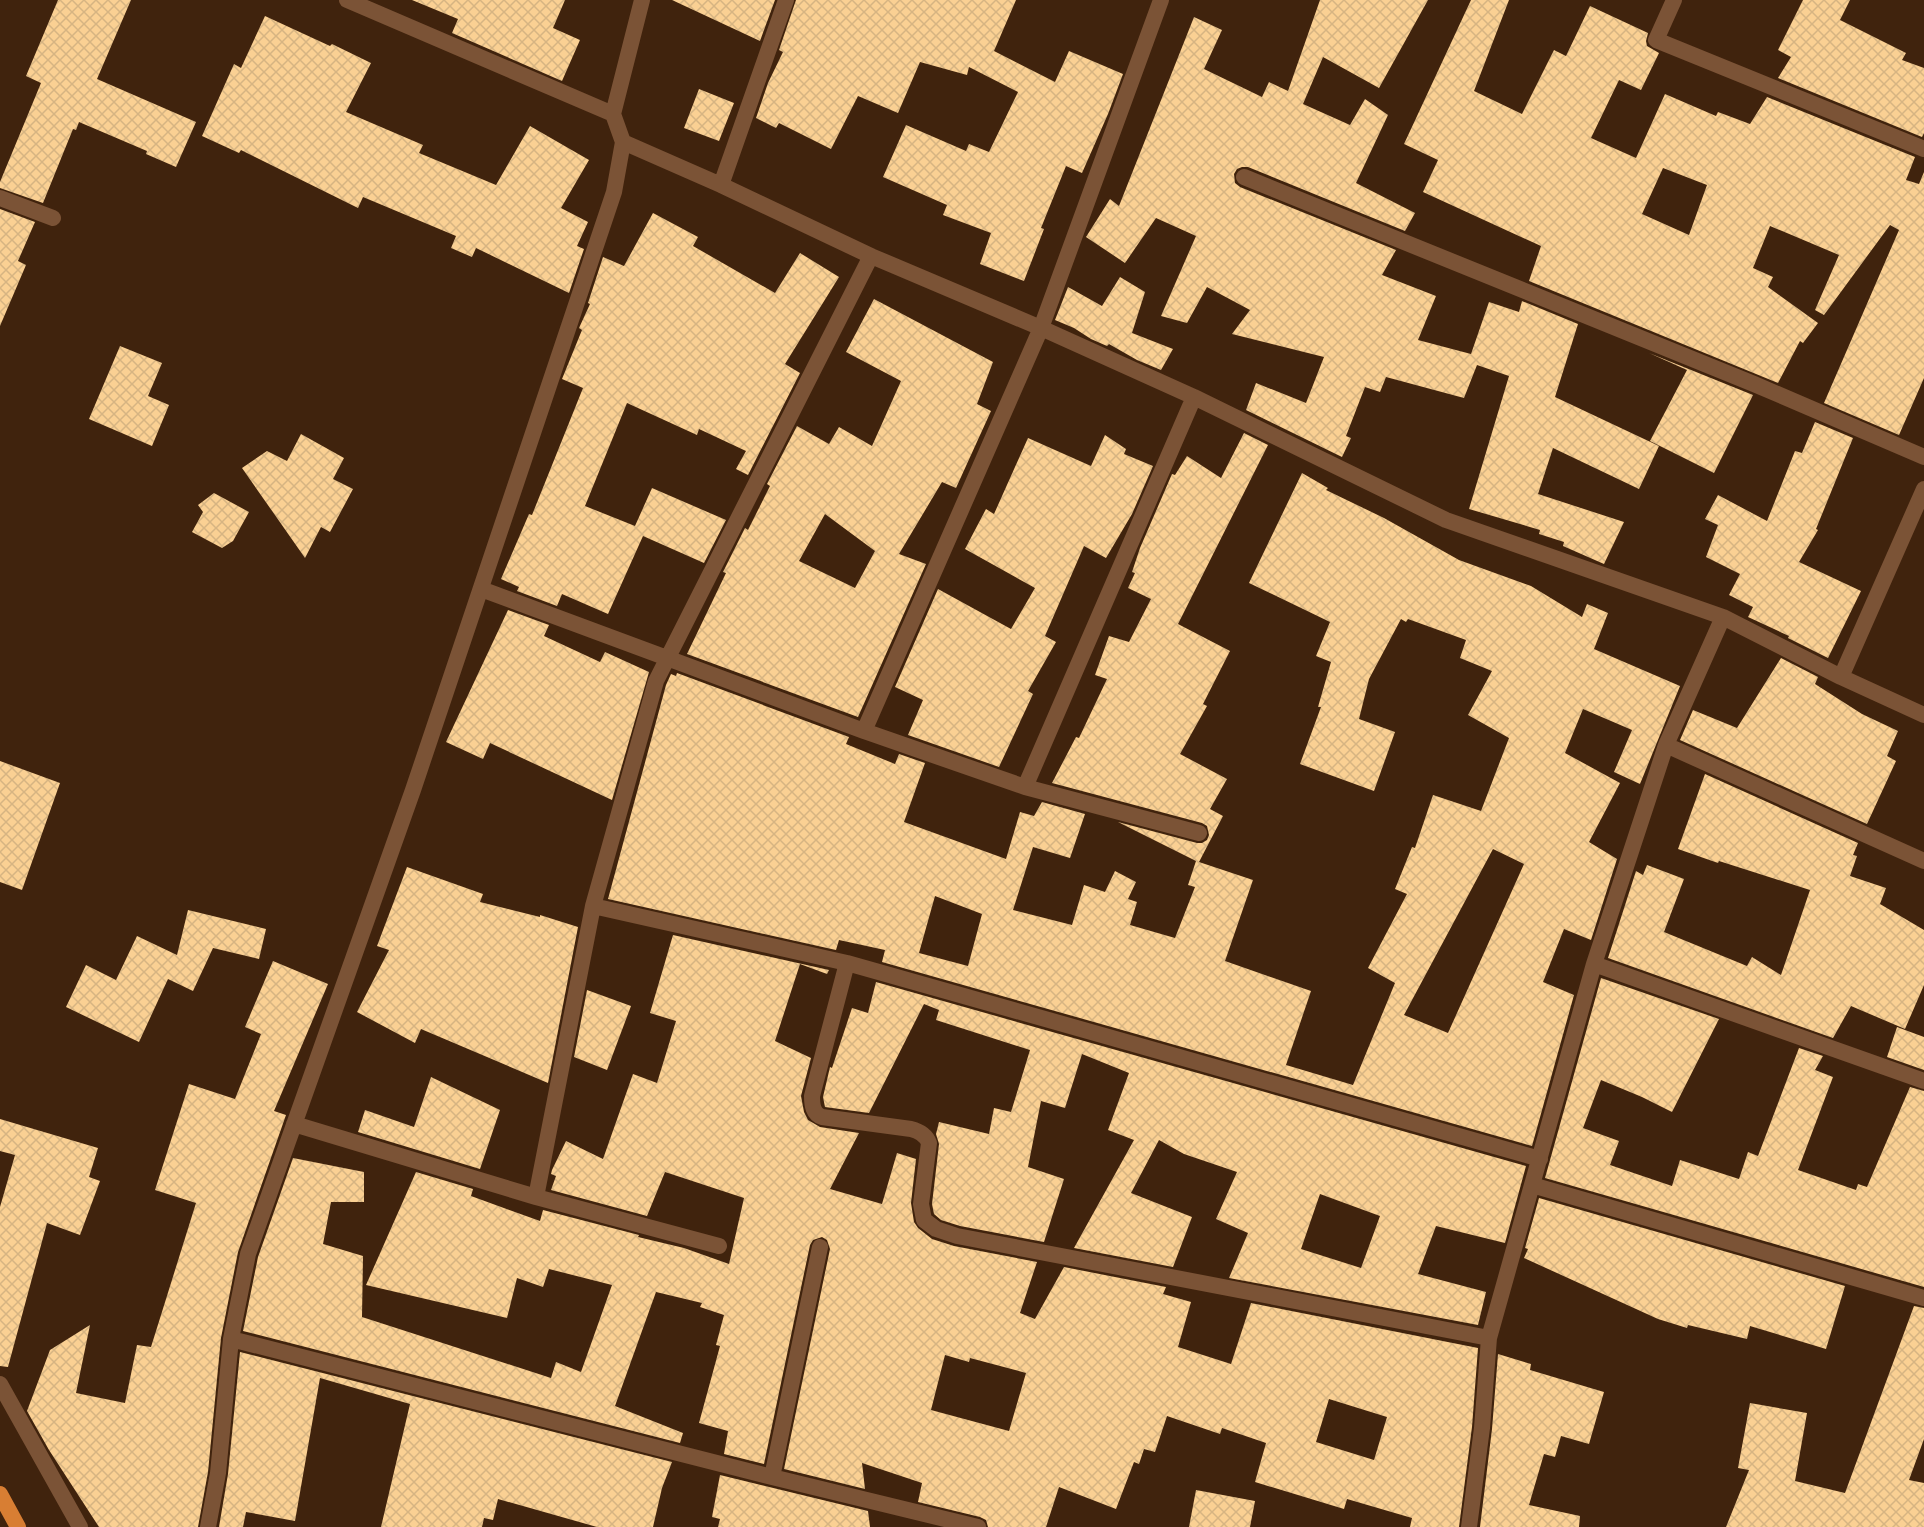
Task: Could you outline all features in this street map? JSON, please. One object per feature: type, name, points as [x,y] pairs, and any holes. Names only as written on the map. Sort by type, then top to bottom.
[{"type":"highway","points":[[0,1494],[18,1527]]},
{"type":"street","points":[[347,0],[613,114]]},
{"type":"street","points":[[208,1527],[218,1473],[231,1339],[248,1254],[413,790],[614,192],[623,142],[613,114],[642,0]]},
{"type":"street","points":[[721,185],[786,0]]},
{"type":"street","points":[[864,731],[1041,328],[1161,0]]},
{"type":"street","points":[[1674,0],[1656,40],[1924,149]]},
{"type":"street","points":[[623,142],[721,185],[871,256],[1041,328],[1194,397],[1446,520],[1723,616],[1841,677],[1924,715]]},
{"type":"street","points":[[1244,177],[1754,384],[1924,457]]},
{"type":"street","points":[[0,198],[53,218]]},
{"type":"street","points":[[536,1197],[593,906],[656,681],[871,256]]},
{"type":"street","points":[[1025,787],[1194,397]]},
{"type":"street","points":[[1841,677],[1924,489]]},
{"type":"street","points":[[481,590],[864,731],[1025,787],[1199,833]]},
{"type":"street","points":[[1470,1527],[1482,1428],[1489,1338],[1594,964],[1666,745],[1723,616]]},
{"type":"street","points":[[1666,745],[1924,861]]},
{"type":"street","points":[[593,906],[848,963],[1540,1159]]},
{"type":"street","points":[[848,963],[812,1096],[812,1107],[822,1117],[911,1129],[918,1131],[928,1139],[930,1143],[921,1204],[924,1220],[936,1229],[957,1236],[1489,1338]]},
{"type":"street","points":[[1594,964],[1924,1081]]},
{"type":"street","points":[[294,1124],[536,1197],[719,1246]]},
{"type":"street","points":[[1532,1185],[1924,1298]]},
{"type":"street","points":[[772,1478],[820,1247]]},
{"type":"street","points":[[231,1339],[772,1478],[926,1522],[978,1527]]},
{"type":"street","points":[[0,1384],[80,1527]]},
{"type":"building","points":[[58,0],[131,0],[97,79],[196,122],[176,167],[146,154],[147,151],[79,122],[76,130],[73,129],[43,203],[0,188],[0,182],[41,83],[26,76]]},
{"type":"building","points":[[412,0],[565,0],[553,28],[580,40],[562,81],[452,33],[458,19]]},
{"type":"building","points":[[672,0],[775,0],[760,41]]},
{"type":"building","points":[[796,0],[1016,0],[994,51],[1055,82],[1069,51],[1123,74],[1082,173],[1066,166],[1041,228],[1044,229],[1024,281],[980,264],[991,233],[943,215],[947,205],[883,177],[906,125],[966,151],[969,144],[989,152],[1018,92],[969,67],[967,75],[920,62],[898,113],[858,96],[831,149],[779,123],[776,128],[756,118],[768,83],[783,52],[779,50]]},
{"type":"building","points":[[1320,0],[1428,0],[1379,88],[1323,57],[1303,104],[1350,125],[1365,99],[1388,115],[1356,183],[1415,213],[1405,231],[1248,167],[1237,169],[1234,174],[1235,183],[1396,250],[1382,275],[1436,296],[1418,340],[1471,354],[1489,302],[1519,312],[1522,301],[1578,324],[1555,397],[1659,446],[1639,489],[1553,448],[1538,494],[1624,522],[1604,564],[1563,546],[1564,542],[1539,534],[1540,530],[1469,509],[1509,376],[1477,365],[1464,398],[1386,377],[1380,392],[1365,387],[1346,436],[1351,438],[1342,457],[1246,410],[1256,383],[1306,403],[1324,357],[1232,334],[1250,310],[1207,287],[1187,323],[1161,316],[1196,236],[1156,218],[1125,263],[1086,237],[1110,199],[1119,206],[1194,17],[1222,30],[1204,69],[1262,97],[1269,82],[1288,91]]},
{"type":"building","points":[[1471,0],[1509,0],[1474,91],[1522,114],[1554,50],[1566,56],[1590,6],[1648,33],[1647,46],[1659,53],[1641,90],[1619,80],[1591,138],[1636,158],[1665,94],[1716,116],[1718,112],[1750,124],[1767,97],[1915,157],[1906,180],[1919,184],[1924,172],[1924,378],[1899,435],[1824,403],[1899,230],[1890,225],[1824,315],[1815,310],[1839,255],[1770,226],[1753,268],[1773,277],[1768,287],[1818,323],[1803,343],[1800,341],[1778,383],[1529,281],[1541,246],[1423,192],[1438,160],[1404,144]],"holes":[[[1663,168],[1707,185],[1689,235],[1642,214]]]},
{"type":"building","points":[[1803,0],[1850,0],[1840,20],[1906,53],[1902,60],[1924,68],[1924,133],[1922,137],[1778,78],[1791,57],[1778,50]]},
{"type":"building","points":[[265,16],[371,63],[346,112],[423,145],[419,153],[496,185],[530,126],[589,160],[561,208],[588,222],[577,246],[584,249],[569,293],[476,248],[472,257],[451,248],[456,236],[363,197],[358,208],[241,150],[239,153],[202,136],[234,64],[241,68]]},
{"type":"building","points":[[699,89],[734,103],[719,141],[684,128]]},
{"type":"building","points":[[0,209],[35,222],[18,261],[26,265],[0,326]]},
{"type":"building","points":[[653,213],[698,237],[693,246],[775,293],[800,253],[839,277],[785,364],[800,373],[748,475],[736,469],[746,451],[699,429],[697,435],[627,403],[585,506],[635,526],[652,488],[726,520],[704,563],[643,536],[608,614],[562,594],[557,606],[517,591],[519,587],[501,579],[529,514],[532,515],[583,388],[562,379],[582,330],[579,328],[590,304],[588,303],[603,257],[624,266]]},
{"type":"building","points":[[1120,277],[1145,292],[1132,333],[1173,349],[1161,370],[1109,344],[1107,346],[1091,339],[1055,320],[1068,287],[1102,306]]},
{"type":"building","points":[[874,299],[993,362],[977,404],[991,411],[956,488],[942,482],[899,554],[926,564],[858,717],[687,654],[726,573],[723,572],[745,528],[748,530],[770,486],[767,484],[797,426],[829,444],[839,427],[872,446],[901,381],[846,352]],"holes":[[[825,514],[875,551],[855,588],[799,561]]]},
{"type":"building","points":[[120,346],[162,363],[148,396],[169,405],[152,446],[89,419]]},
{"type":"building","points":[[1649,353],[1753,395],[1714,473],[1650,441],[1687,370]]},
{"type":"building","points":[[1815,422],[1853,438],[1816,529],[1818,530],[1799,562],[1861,591],[1828,658],[1748,617],[1753,607],[1729,595],[1740,574],[1706,557],[1718,525],[1705,519],[1718,495],[1767,521],[1795,451],[1802,453]]},
{"type":"building","points":[[1244,433],[1268,445],[1178,624],[1230,651],[1203,704],[1207,706],[1180,754],[1227,779],[1210,809],[1223,816],[1199,862],[1253,880],[1225,961],[1311,991],[1286,1065],[1353,1085],[1395,983],[1368,968],[1407,894],[1395,889],[1412,847],[1415,848],[1433,795],[1481,811],[1509,738],[1468,715],[1492,671],[1460,658],[1466,640],[1408,619],[1406,622],[1401,619],[1369,679],[1359,719],[1395,732],[1374,791],[1300,764],[1321,707],[1318,707],[1331,662],[1316,656],[1330,622],[1249,583],[1302,473],[1328,488],[1326,490],[1384,518],[1459,560],[1531,586],[1582,617],[1587,604],[1608,613],[1594,649],[1680,686],[1640,784],[1614,772],[1632,730],[1583,709],[1565,753],[1620,783],[1589,842],[1617,859],[1591,940],[1564,929],[1543,982],[1574,995],[1532,1146],[882,962],[885,950],[839,940],[836,950],[608,899],[666,685],[671,674],[676,676],[677,673],[849,737],[846,744],[895,764],[899,754],[925,763],[904,822],[1006,859],[1020,812],[1034,816],[1042,802],[1085,814],[1070,858],[1033,847],[1013,910],[1072,925],[1084,885],[1105,892],[1115,871],[1136,882],[1128,899],[1137,902],[1130,925],[1175,938],[1195,887],[1188,885],[1196,861],[1118,822],[1197,843],[1207,840],[1209,835],[1207,826],[1052,783],[1076,737],[1079,738],[1107,679],[1095,675],[1109,636],[1129,642],[1151,599],[1128,588],[1135,573],[1132,572],[1140,548],[1172,474],[1175,475],[1187,456],[1221,478]],"holes":[[[1493,849],[1524,864],[1448,1033],[1404,1015]],[[935,896],[982,914],[968,966],[919,953]]]},
{"type":"building","points":[[301,434],[344,458],[333,479],[353,489],[330,532],[321,527],[305,558],[242,468],[267,451],[287,461]]},
{"type":"building","points":[[1105,435],[1126,449],[1124,454],[1153,466],[1132,514],[1106,558],[1084,546],[1045,636],[1056,642],[1028,691],[1033,694],[999,767],[908,735],[923,700],[895,687],[938,589],[1011,629],[1035,588],[965,549],[986,509],[994,514],[1028,438],[1091,466]]},
{"type":"building","points":[[214,493],[249,512],[233,541],[222,548],[192,532],[203,512],[198,505]]},
{"type":"building","points":[[508,610],[549,625],[544,636],[600,662],[605,652],[649,672],[612,800],[490,743],[483,759],[446,742]]},
{"type":"building","points":[[1781,658],[1818,677],[1815,684],[1862,714],[1898,731],[1887,756],[1896,761],[1867,824],[1680,740],[1693,710],[1737,728]]},
{"type":"building","points":[[0,761],[60,783],[22,890],[0,882]]},
{"type":"building","points":[[1705,774],[1858,843],[1853,855],[1857,856],[1850,876],[1886,888],[1880,904],[1924,930],[1924,985],[1905,1029],[1851,1006],[1833,1038],[1608,958],[1636,871],[1643,875],[1647,865],[1684,879],[1664,932],[1747,966],[1752,957],[1781,975],[1810,890],[1678,849]]},
{"type":"building","points":[[407,867],[483,894],[480,902],[540,917],[540,915],[578,927],[548,1083],[421,1029],[415,1043],[357,1012],[389,950],[377,946]]},
{"type":"building","points":[[188,910],[266,929],[259,959],[213,948],[193,991],[168,979],[139,1042],[66,1007],[86,965],[116,980],[137,936],[177,955]]},
{"type":"building","points":[[673,935],[829,970],[827,974],[800,964],[775,1041],[811,1058],[801,1096],[808,1120],[820,1127],[859,1133],[830,1189],[882,1204],[897,1153],[916,1159],[911,1203],[914,1222],[918,1228],[932,1239],[954,1246],[1037,1262],[1020,1313],[1035,1319],[1064,1267],[1166,1287],[1163,1294],[1191,1302],[1178,1347],[1231,1364],[1251,1303],[1478,1348],[1472,1427],[1459,1527],[1410,1527],[1412,1518],[1347,1499],[1344,1509],[1255,1482],[1266,1443],[1222,1428],[1220,1434],[1167,1416],[1155,1452],[1144,1449],[1139,1464],[1134,1462],[1116,1509],[1059,1487],[1046,1527],[988,1527],[986,1520],[980,1517],[918,1502],[922,1483],[862,1463],[865,1489],[784,1469],[830,1249],[827,1240],[822,1237],[813,1240],[810,1245],[764,1464],[724,1454],[728,1431],[699,1423],[720,1346],[716,1345],[724,1315],[700,1307],[702,1303],[656,1292],[615,1406],[683,1433],[680,1443],[243,1331],[258,1257],[293,1158],[364,1172],[364,1202],[331,1202],[323,1244],[363,1256],[362,1317],[551,1378],[556,1362],[581,1372],[612,1285],[549,1269],[543,1287],[517,1278],[507,1318],[366,1285],[416,1172],[473,1189],[471,1196],[540,1221],[543,1210],[684,1248],[729,1264],[744,1198],[665,1172],[647,1216],[551,1190],[556,1176],[551,1174],[552,1170],[566,1141],[603,1159],[633,1074],[657,1083],[676,1021],[650,1013]],"holes":[[[945,1355],[969,1362],[970,1358],[1026,1373],[1009,1431],[931,1410]],[[1329,1399],[1387,1417],[1374,1460],[1316,1442]]]},
{"type":"building","points":[[273,961],[328,984],[274,1111],[286,1115],[238,1252],[221,1338],[208,1472],[198,1527],[99,1527],[49,1450],[27,1411],[50,1350],[90,1325],[76,1393],[125,1403],[137,1345],[151,1347],[196,1203],[155,1190],[189,1084],[235,1099],[261,1034],[245,1027]]},
{"type":"building","points":[[1601,978],[1719,1019],[1672,1112],[1601,1080],[1583,1128],[1619,1141],[1610,1165],[1672,1186],[1680,1160],[1739,1179],[1748,1152],[1758,1156],[1799,1048],[1823,1056],[1815,1070],[1833,1077],[1798,1170],[1856,1190],[1858,1184],[1867,1187],[1910,1087],[1924,1091],[1924,1287],[1545,1178]]},
{"type":"building","points":[[876,982],[1526,1166],[1505,1243],[1436,1226],[1418,1274],[1486,1292],[1478,1325],[1229,1278],[1248,1233],[1216,1219],[1237,1172],[1184,1154],[1159,1140],[1131,1193],[1192,1217],[1173,1267],[1074,1248],[1134,1140],[1108,1130],[1129,1073],[1082,1054],[1065,1108],[1041,1101],[1028,1167],[1064,1179],[1044,1242],[960,1226],[941,1220],[934,1214],[932,1204],[939,1144],[936,1134],[939,1122],[989,1134],[994,1108],[1011,1112],[1030,1050],[936,1020],[939,1010],[924,1004],[869,1113],[825,1107],[823,1097],[830,1067],[832,1068],[852,1008],[868,1013]],"holes":[[[1320,1194],[1380,1216],[1361,1268],[1301,1249]]]},
{"type":"building","points":[[587,990],[631,1006],[607,1070],[574,1057]]},
{"type":"building","points":[[1897,1027],[1924,1037],[1924,1070],[1887,1057]]},
{"type":"building","points":[[431,1077],[500,1110],[480,1169],[358,1132],[365,1110],[414,1127]]},
{"type":"building","points":[[0,1119],[98,1148],[89,1177],[100,1181],[80,1235],[47,1223],[8,1367],[0,1366],[0,1207],[15,1155],[0,1151]]},
{"type":"building","points":[[1539,1198],[1845,1286],[1826,1349],[1750,1326],[1747,1339],[1688,1325],[1687,1328],[1658,1319],[1524,1258]]},
{"type":"building","points":[[1914,1306],[1924,1308],[1924,1439],[1909,1480],[1924,1483],[1924,1527],[1726,1527],[1749,1470],[1738,1468],[1750,1403],[1807,1413],[1795,1481],[1845,1493]]},
{"type":"building","points":[[240,1352],[672,1462],[662,1488],[653,1527],[597,1527],[498,1499],[493,1520],[484,1518],[482,1527],[381,1527],[410,1404],[320,1378],[295,1521],[246,1512],[243,1527],[219,1527],[228,1474]]},
{"type":"building","points":[[1498,1354],[1531,1364],[1530,1370],[1604,1392],[1589,1444],[1561,1436],[1555,1457],[1544,1454],[1529,1505],[1580,1516],[1579,1527],[1480,1527]]},
{"type":"building","points":[[720,1475],[868,1511],[870,1527],[718,1527],[720,1519],[712,1517]]},
{"type":"building","points":[[1196,1490],[1255,1501],[1250,1527],[1189,1527]]}]
